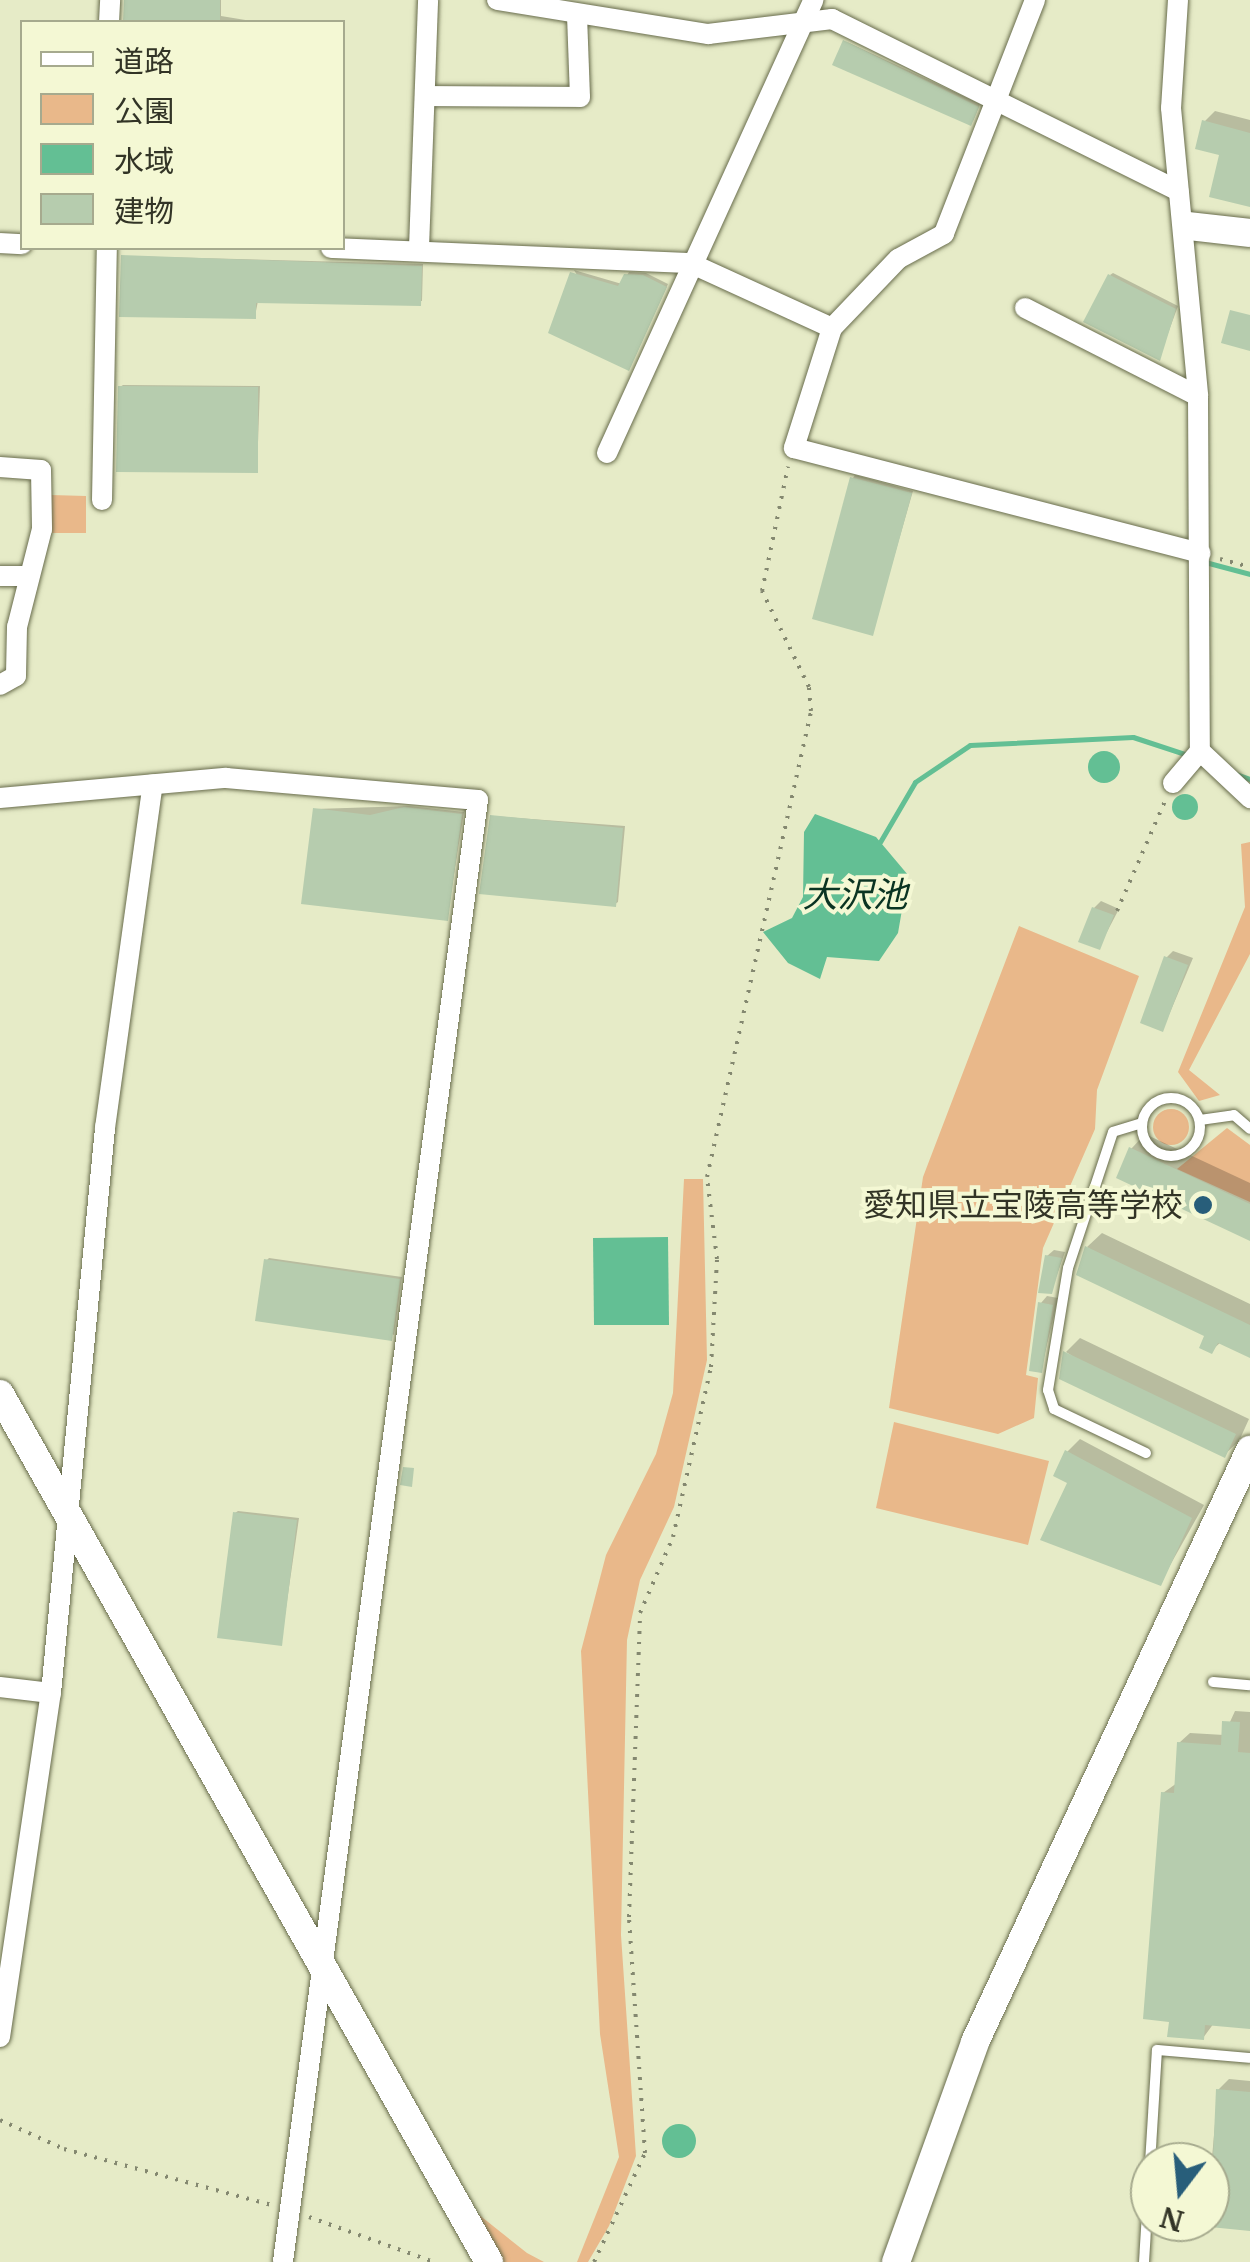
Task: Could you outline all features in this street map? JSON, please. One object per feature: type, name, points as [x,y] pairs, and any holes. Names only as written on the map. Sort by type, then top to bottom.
[{"type":"street","points":[[419,248],[429,96],[428,0]]},
{"type":"street","points":[[497,0],[708,34],[809,8],[1000,96],[1178,191]]},
{"type":"street","points":[[1036,0],[944,234],[898,259],[832,328],[794,448],[1201,554]]},
{"type":"street","points":[[1173,784],[1200,751],[1198,396],[1188,226],[1178,191],[1170,64],[1178,0]]},
{"type":"street","points":[[606,453],[809,8]]},
{"type":"street","points":[[429,96],[580,97],[577,14]]},
{"type":"street","points":[[1188,226],[1250,233]]},
{"type":"street","points":[[345,248],[419,248],[690,262],[832,328]]},
{"type":"street","points":[[102,500],[107,250]]},
{"type":"street","points":[[1025,308],[1198,396]]},
{"type":"street","points":[[0,467],[40,470],[42,529],[29,576],[16,676],[0,686]]},
{"type":"street","points":[[0,576],[29,576]]},
{"type":"street","points":[[1200,751],[1250,798]]},
{"type":"street","points":[[0,798],[153,784],[320,780],[478,800],[284,2262]]},
{"type":"street","points":[[0,2037],[51,1693],[71,1520],[105,1128],[153,784]]},
{"type":"street","points":[[0,1394],[489,2262]]},
{"type":"street","points":[[896,2262],[975,2042],[1250,1450]]},
{"type":"street","points":[[0,1687],[51,1693]]},
{"type":"lane","points":[[1142,1123],[1152,1148],[1173,1156],[1194,1144],[1200,1120],[1189,1104],[1166,1098],[1142,1123],[1114,1132],[1068,1268],[1048,1390],[1054,1408],[1146,1454]]},
{"type":"lane","points":[[1200,1120],[1234,1115],[1250,1129]]},
{"type":"lane","points":[[1213,1682],[1250,1685]]},
{"type":"lane","points":[[1144,2262],[1158,2050],[1250,2058]]},
{"type":"path","points":[[594,2262],[645,2154],[629,1917],[640,1613],[673,1536],[711,1367],[716,1259],[706,1177],[810,711],[809,687],[762,591],[794,448]]},
{"type":"path","points":[[1201,554],[1250,567]]},
{"type":"path","points":[[1117,911],[1173,784]]},
{"type":"path","points":[[0,2120],[64,2150],[291,2210],[434,2262]]},
{"type":"green space","points":[[51,495],[86,496],[86,533],[52,533]]},
{"type":"green space","points":[[1250,842],[1250,954],[1189,1070],[1220,1095],[1199,1101],[1178,1072],[1245,907],[1241,844]]},
{"type":"green space","points":[[1019,926],[1139,976],[1097,1090],[1095,1129],[1043,1248],[1026,1375],[1038,1378],[1034,1418],[998,1434],[889,1408],[923,1177]]},
{"type":"green space","points":[[1171,1109],[1184,1114],[1189,1127],[1184,1140],[1171,1145],[1158,1140],[1153,1127],[1158,1114]]},
{"type":"green space","points":[[1227,1128],[1250,1145],[1250,1202],[1177,1169]]},
{"type":"green space","points":[[684,1179],[703,1179],[707,1360],[674,1507],[640,1580],[627,1640],[621,1935],[636,2156],[609,2226],[588,2262],[577,2262],[619,2157],[600,2034],[581,1651],[606,1555],[656,1454],[673,1393]]},
{"type":"green space","points":[[894,1422],[1049,1461],[1028,1545],[876,1508]]},
{"type":"green space","points":[[478,2214],[527,2253],[544,2262],[503,2262]]},
{"type":"water","points":[[1104,751],[1115,756],[1120,767],[1115,778],[1104,783],[1093,778],[1088,767],[1093,756]]},
{"type":"water","points":[[1185,794],[1194,798],[1198,807],[1194,816],[1185,820],[1176,816],[1172,807],[1176,798]]},
{"type":"water","name":"大沢池","points":[[815,814],[876,837],[908,875],[898,933],[879,961],[827,957],[820,979],[788,963],[763,932],[792,918],[803,897],[804,832]]},
{"type":"water","points":[[668,1237],[669,1325],[594,1325],[593,1238]]},
{"type":"water","points":[[679,2124],[691,2129],[696,2141],[691,2153],[679,2158],[667,2153],[662,2141],[667,2129]]},
{"type":"building","points":[[124,0],[220,0],[220,20],[123,20]]},
{"type":"building","points":[[843,40],[979,107],[971,126],[832,65]]},
{"type":"building","points":[[1202,120],[1250,133],[1250,207],[1209,197],[1219,155],[1195,149]]},
{"type":"building","points":[[121,255],[422,266],[421,306],[256,303],[256,319],[119,317]]},
{"type":"building","points":[[570,272],[618,286],[624,274],[643,275],[667,287],[629,371],[548,333]]},
{"type":"building","points":[[1108,274],[1176,309],[1160,361],[1083,322]]},
{"type":"building","points":[[1230,310],[1250,315],[1250,351],[1221,343]]},
{"type":"building","points":[[118,386],[258,387],[258,473],[116,472]]},
{"type":"building","points":[[850,477],[912,493],[873,636],[812,619]]},
{"type":"building","points":[[404,807],[462,814],[448,921],[301,904],[313,808],[370,815]]},
{"type":"building","points":[[490,815],[623,828],[616,907],[479,894]]},
{"type":"building","points":[[1092,907],[1114,915],[1100,950],[1078,942]]},
{"type":"building","points":[[1164,956],[1188,965],[1163,1032],[1140,1023]]},
{"type":"building","points":[[1129,1147],[1250,1204],[1250,1241],[1116,1178]]},
{"type":"building","points":[[1085,1246],[1250,1325],[1250,1358],[1218,1343],[1212,1354],[1199,1348],[1204,1336],[1076,1275]]},
{"type":"building","points":[[1045,1255],[1062,1258],[1052,1294],[1038,1293]]},
{"type":"building","points":[[264,1259],[400,1279],[392,1341],[255,1321]]},
{"type":"building","points":[[1038,1302],[1053,1305],[1042,1373],[1029,1371]]},
{"type":"building","points":[[1063,1351],[1236,1434],[1225,1458],[1059,1379]]},
{"type":"building","points":[[1065,1450],[1192,1518],[1161,1586],[1040,1540],[1067,1483],[1053,1476]]},
{"type":"building","points":[[403,1467],[414,1468],[412,1487],[400,1485]]},
{"type":"building","points":[[233,1512],[297,1520],[282,1646],[217,1638]]},
{"type":"building","points":[[1222,1721],[1240,1722],[1238,1752],[1250,1753],[1250,2029],[1205,2025],[1204,2040],[1167,2037],[1169,2022],[1143,2019],[1161,1792],[1174,1793],[1177,1742],[1221,1745]]},
{"type":"building","points":[[1216,2089],[1250,2092],[1250,2231],[1230,2229],[1230,2142],[1214,2142]]},
{"type":"waterway","points":[[1205,562],[1250,574]]},
{"type":"waterway","points":[[880,842],[915,782],[970,745],[1133,737],[1188,755]]},
{"type":"waterway","points":[[1236,774],[1250,779]]},
{"type":"place","name":"愛知県立宝陵高等学校","points":[[1203,1205]]}]
